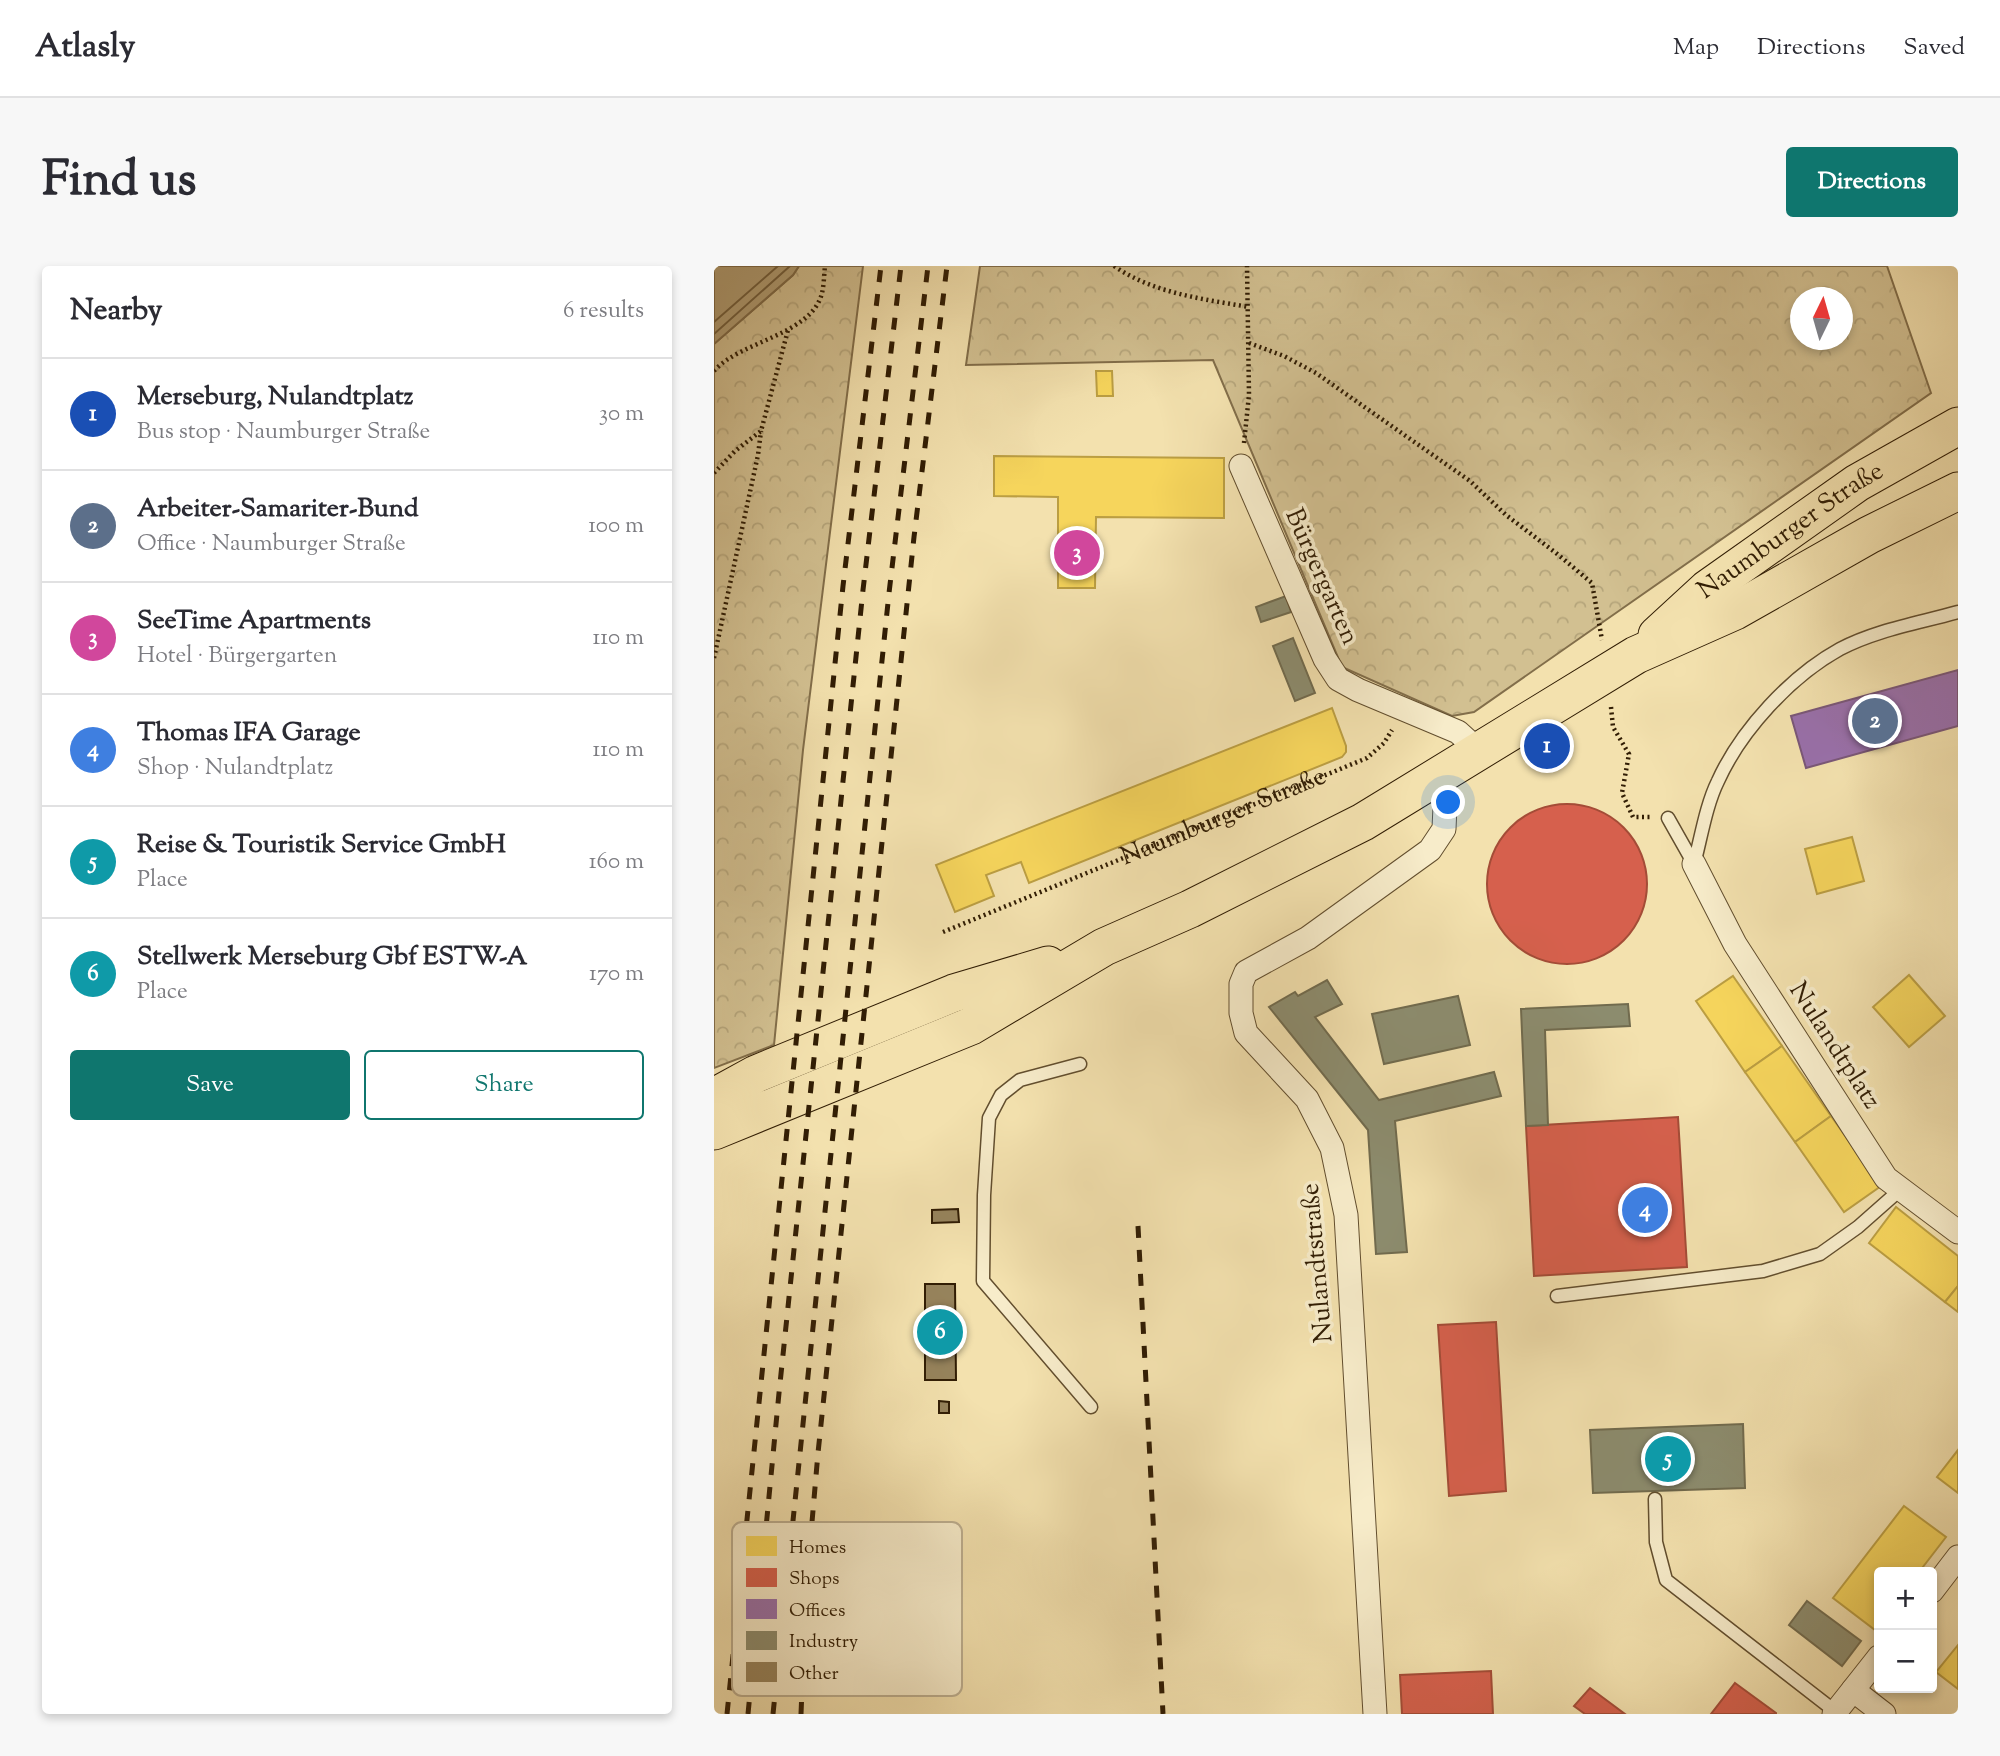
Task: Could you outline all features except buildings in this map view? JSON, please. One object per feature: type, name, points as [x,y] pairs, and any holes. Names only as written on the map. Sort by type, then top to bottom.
[{"type":"main road","name":"Naumburger Straße","points":[[1622,664],[1707,589],[1857,483],[1958,426]]},
{"type":"main road","name":"Naumburger Straße","points":[[718,1118],[756,1074],[954,993],[1104,947],[1190,909],[1350,828],[1622,664],[1735,611],[1868,535],[1958,491]]},
{"type":"main road","name":"Naumburger Straße","points":[[718,1118],[971,1026],[1104,947]]},
{"type":"street","name":"Bürgergarten","points":[[1241,466],[1325,659],[1338,679],[1406,711]]},
{"type":"street","points":[[1406,711],[1458,732],[1479,751]]},
{"type":"street","name":"Nulandtstraße","points":[[1374,1714],[1346,1215],[1332,1148],[1307,1099],[1246,1033],[1239,995],[1246,972],[1308,938],[1430,850],[1444,829],[1445,806],[1439,776]]},
{"type":"street","name":"Nulandtplatz","points":[[1693,864],[1735,944],[1886,1178],[1958,1232]]},
{"type":"street","points":[[1937,1585],[1958,1558]]},
{"type":"street","points":[[1835,1713],[1874,1663]]},
{"type":"street","points":[[1853,1690],[1884,1714]]},
{"type":"lane","points":[[1693,864],[1717,782],[1755,720],[1806,671],[1842,648],[1880,634],[1958,612]]},
{"type":"lane","points":[[1668,818],[1693,864]]},
{"type":"lane","points":[[1080,1064],[1020,1080],[1001,1095],[989,1118],[982,1281],[1091,1408]]},
{"type":"lane","points":[[1557,1296],[1763,1271],[1820,1254],[1858,1227],[1901,1189]]},
{"type":"lane","points":[[1655,1499],[1656,1542],[1666,1580],[1835,1713]]},
{"type":"path","points":[[714,371],[719,365],[755,344],[788,330],[816,308],[822,295],[825,266]]},
{"type":"path","points":[[1114,266],[1126,275],[1164,290],[1249,307]]},
{"type":"path","points":[[1241,466],[1249,395],[1247,266]]},
{"type":"path","points":[[714,658],[761,431],[788,330]]},
{"type":"path","points":[[1249,343],[1284,356],[1327,380],[1470,481],[1506,515],[1592,583],[1622,664],[1613,727],[1629,754],[1622,793],[1633,817],[1668,818]]},
{"type":"path","points":[[714,473],[735,451],[761,431]]},
{"type":"path","name":"Naumburger Straße","points":[[943,932],[1367,758],[1384,743],[1406,711]]},
{"type":"green space","points":[[799,266],[863,266],[803,750],[774,1045],[714,1068],[714,344],[793,275]]},
{"type":"green space","points":[[980,266],[1887,266],[1931,393],[1474,712],[1452,716],[1342,667],[1213,360],[966,365]]},
{"type":"water","points":[[714,266],[799,266],[793,275],[714,344]]},
{"type":"railway","points":[[747,1522],[843,586],[881,266]]},
{"type":"railway","points":[[767,1522],[863,590],[901,266]]},
{"type":"railway","points":[[793,1522],[889,593],[928,266]]},
{"type":"railway","points":[[812,1522],[914,537],[947,266]]},
{"type":"railway","points":[[1138,1226],[1163,1714]]},
{"type":"railway","points":[[727,1714],[732,1665]]},
{"type":"railway","points":[[748,1714],[750,1696]]},
{"type":"railway","points":[[773,1714],[775,1696]]},
{"type":"railway","points":[[801,1714],[802,1696]]},
{"type":"place","name":"SeeTime Apartments","points":[[1077,553]]},
{"type":"place","name":"Arbeiter-Samariter-Bund","points":[[1875,721]]},
{"type":"place","name":"Merseburg, Nulandtplatz","points":[[1547,746]]},
{"type":"place","name":"Thomas IFA Garage","points":[[1645,1210]]},
{"type":"place","name":"Stellwerk Merseburg Gbf ESTW-A","points":[[940,1332]]},
{"type":"place","name":"Reise & Touristik Service GmbH","points":[[1668,1459]]}]
